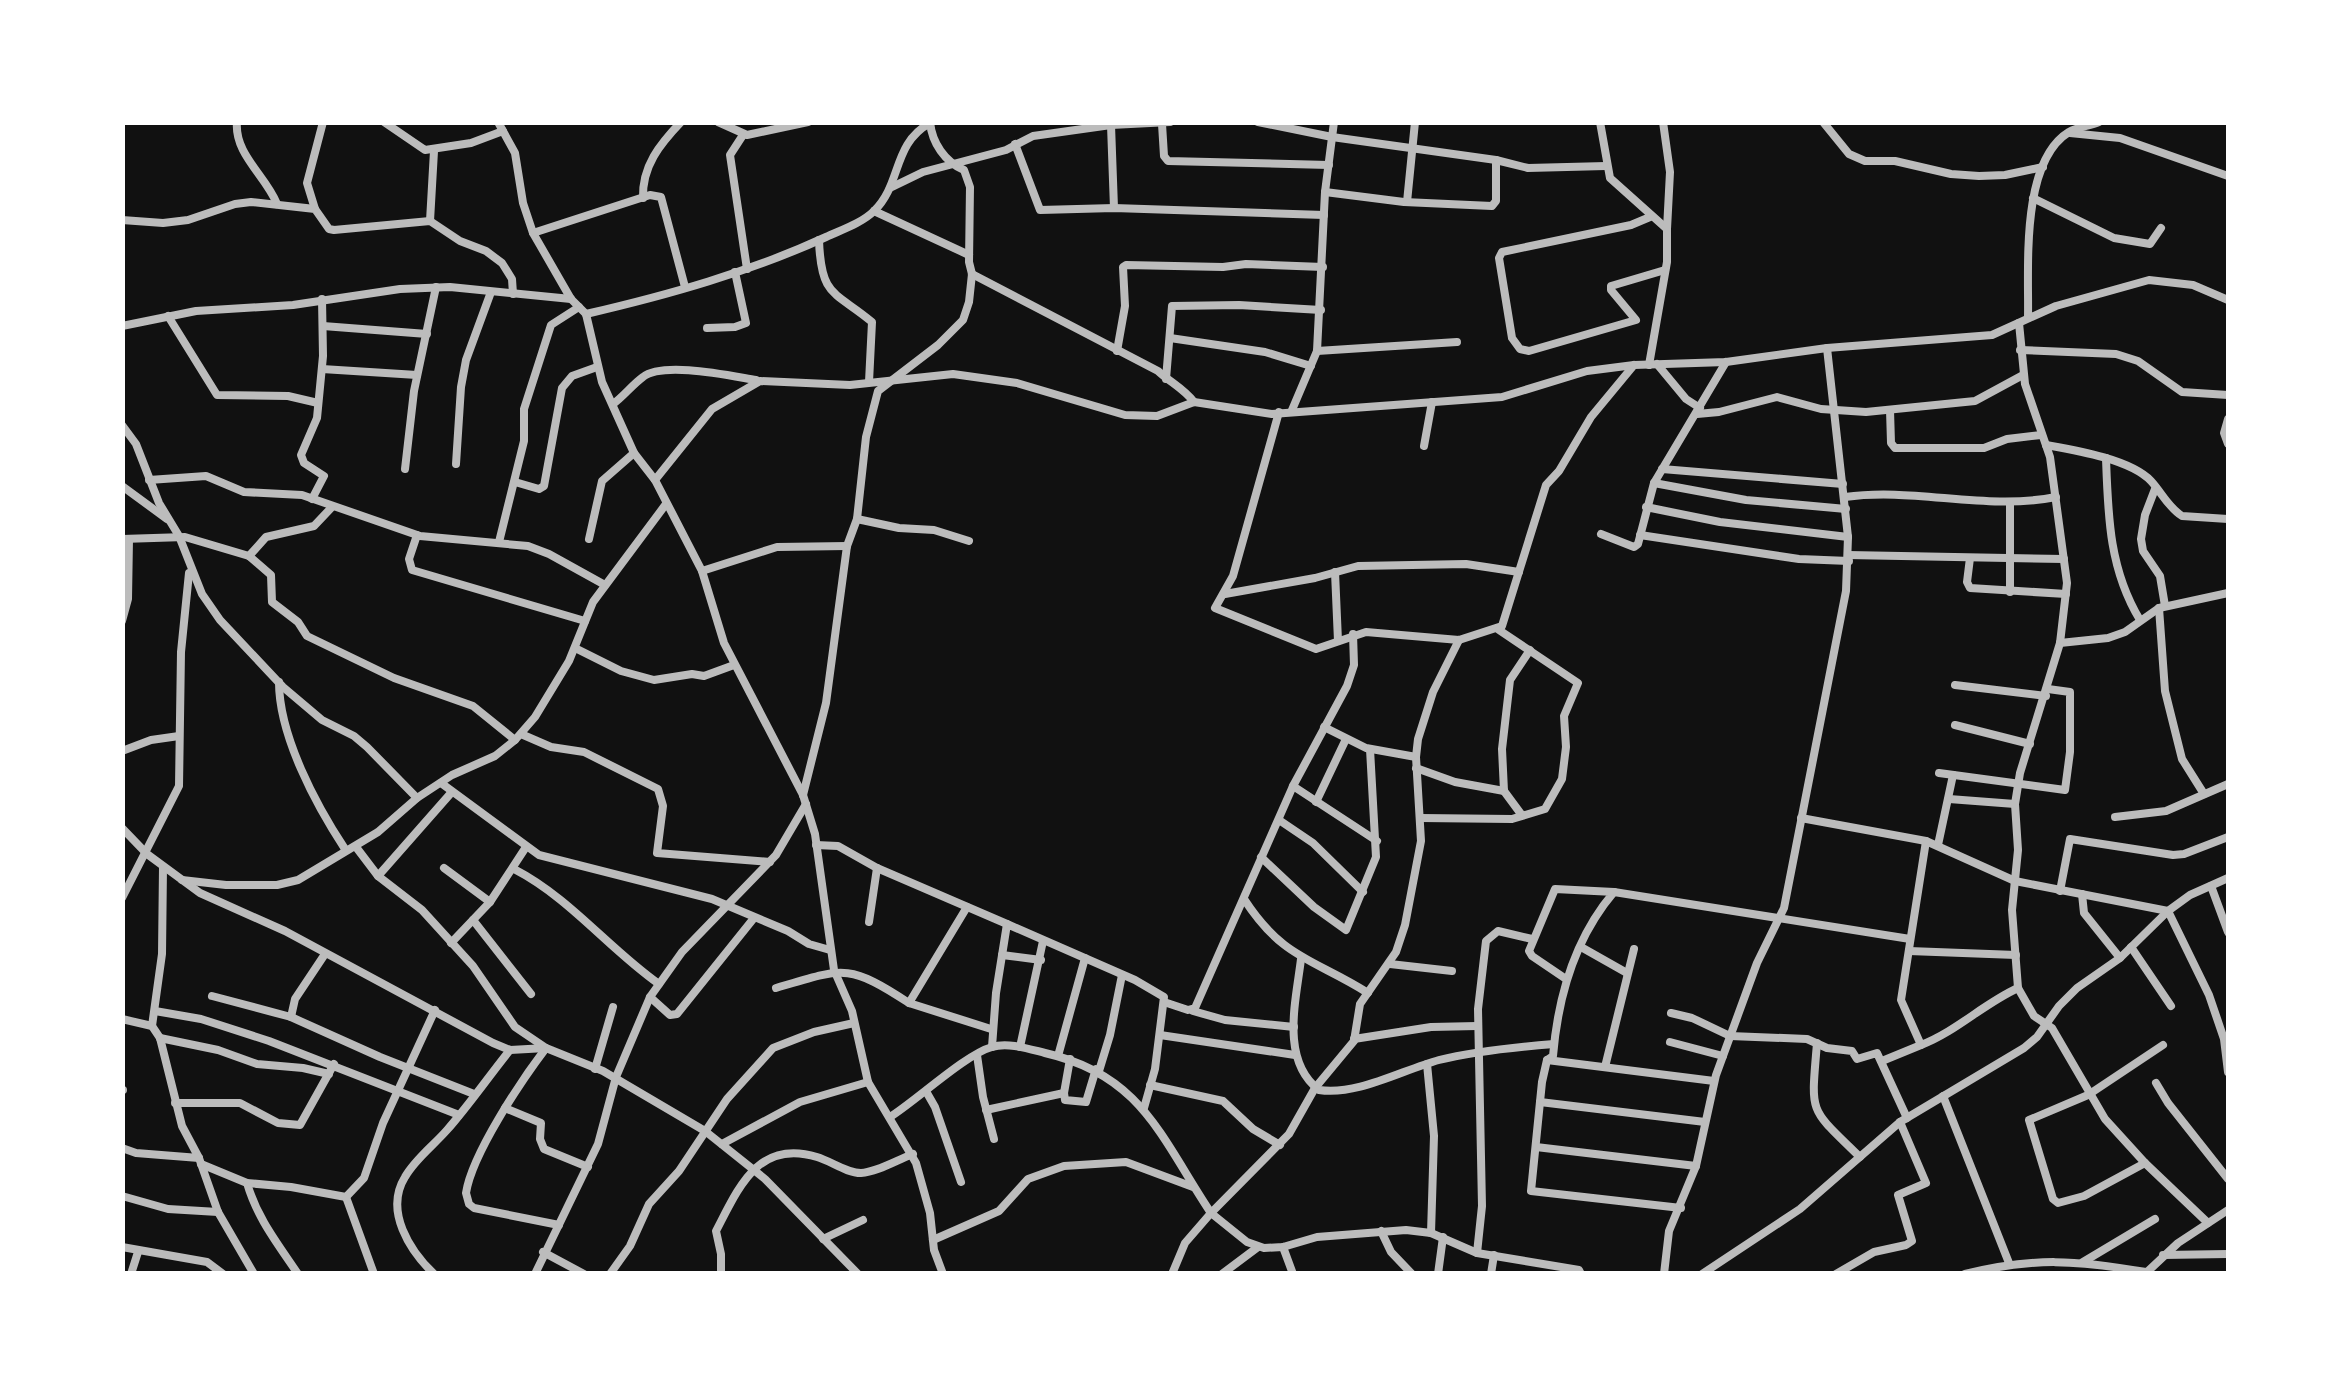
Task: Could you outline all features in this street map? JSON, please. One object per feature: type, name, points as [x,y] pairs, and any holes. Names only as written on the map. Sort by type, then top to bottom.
[{"type":"street","points":[[237,122],[239,146],[277,204]]},
{"type":"street","points":[[323,122],[306,182],[315,209],[329,229],[430,221],[502,263],[512,279],[513,294]]},
{"type":"street","points":[[384,122],[418,147],[434,151],[471,143],[501,127],[517,161],[523,203],[533,232],[571,299],[582,310],[597,367],[634,452],[655,480],[702,571],[716,626],[805,800],[816,844],[834,970],[851,1007],[868,1082],[912,1154],[943,1274]]},
{"type":"street","points":[[642,198],[651,159],[681,122]]},
{"type":"street","points":[[718,122],[743,135],[808,122]]},
{"type":"street","points":[[890,188],[923,172],[1006,150],[1045,133],[1170,122]]},
{"type":"street","points":[[1258,122],[1332,138],[1413,146],[1528,168],[1606,166]]},
{"type":"street","points":[[1292,410],[1318,351],[1324,215],[1334,122]]},
{"type":"street","points":[[1406,202],[1415,122]]},
{"type":"street","points":[[1600,122],[1606,166],[1612,180],[1667,229]]},
{"type":"street","points":[[1664,122],[1670,188],[1653,364],[1698,411],[1719,412],[1776,398],[1835,410],[1890,410],[1980,400],[2023,375]]},
{"type":"street","points":[[1823,122],[1849,154],[1865,161],[1979,176],[2005,175],[2043,166]]},
{"type":"street","points":[[2099,122],[2068,133],[2043,166],[2033,198],[2020,350],[2056,498],[2066,594],[2060,643],[2017,786],[2018,850],[2012,910],[2018,988],[2034,1016],[2048,1023],[2105,1119],[2208,1223]]},
{"type":"street","points":[[498,542],[525,432],[524,409],[551,325],[582,310],[685,287],[775,261],[874,211],[890,188],[905,145],[928,123],[950,164],[964,170],[970,187],[972,274],[963,320],[938,345],[880,388],[866,437],[857,518],[847,546],[826,702],[805,800],[770,862],[690,944],[650,997],[616,1077],[588,1167],[535,1274]]},
{"type":"street","points":[[1158,123],[1168,161],[1329,165]]},
{"type":"street","points":[[1111,126],[1114,208]]},
{"type":"street","points":[[2068,133],[2120,138],[2228,176]]},
{"type":"street","points":[[743,135],[730,155],[747,269]]},
{"type":"street","points":[[1015,144],[1037,209],[1324,215]]},
{"type":"street","points":[[430,221],[434,151]]},
{"type":"street","points":[[1326,192],[1406,202],[1492,206],[1496,201],[1496,160]]},
{"type":"street","points":[[533,232],[656,195],[664,199],[685,287]]},
{"type":"street","points":[[2033,198],[2114,238],[2150,244],[2161,228]]},
{"type":"street","points":[[122,220],[188,220],[235,204],[315,209]]},
{"type":"street","points":[[874,211],[969,255]]},
{"type":"street","points":[[1650,217],[1631,225],[1502,252],[1499,258],[1512,338],[1523,350],[1636,320],[1654,324]]},
{"type":"street","points":[[818,240],[822,272],[831,291],[872,322],[869,382]]},
{"type":"street","points":[[1117,351],[1125,306],[1126,265],[1323,267]]},
{"type":"street","points":[[1636,320],[1611,286],[1665,270]]},
{"type":"street","points":[[707,328],[746,323],[735,272]]},
{"type":"street","points":[[972,274],[1158,371],[1182,386],[1194,402]]},
{"type":"street","points":[[613,404],[646,375],[660,371],[850,385],[953,374],[998,379],[1082,405],[1144,417],[1194,402],[1278,412],[1502,397],[1588,371],[1634,365],[1726,362],[1827,348],[1992,335],[2056,306],[2158,280],[2194,284],[2228,300]]},
{"type":"street","points":[[122,326],[196,311],[293,305],[436,287],[571,299]]},
{"type":"street","points":[[405,469],[417,375],[436,287]]},
{"type":"street","points":[[456,464],[466,360],[491,292]]},
{"type":"street","points":[[312,499],[324,476],[304,463],[302,455],[315,426],[318,403],[324,326],[322,299]]},
{"type":"street","points":[[1166,378],[1174,306],[1253,305],[1321,310]]},
{"type":"street","points":[[168,316],[217,396],[288,396],[318,403]]},
{"type":"street","points":[[324,326],[427,334]]},
{"type":"street","points":[[1170,338],[1265,352],[1312,366]]},
{"type":"street","points":[[1318,351],[1457,342]]},
{"type":"street","points":[[1664,1274],[1670,1231],[1696,1166],[1714,1081],[1757,963],[1780,917],[1846,591],[1846,509],[1827,348]]},
{"type":"street","points":[[2020,350],[2116,354],[2138,361],[2182,392],[2228,395]]},
{"type":"street","points":[[1601,534],[1638,544],[1654,483],[1726,362]]},
{"type":"street","points":[[1499,630],[1546,486],[1590,418],[1634,365]]},
{"type":"street","points":[[515,482],[539,489],[544,486],[562,388],[572,376],[597,367]]},
{"type":"street","points":[[322,369],[417,375]]},
{"type":"street","points":[[655,480],[712,409],[760,381]]},
{"type":"street","points":[[1424,446],[1432,402]]},
{"type":"street","points":[[1890,410],[1895,448],[1984,448],[2007,439],[2041,435]]},
{"type":"street","points":[[1278,412],[1237,566],[1215,608],[1316,649],[1353,634],[1380,632],[1459,640],[1499,630],[1578,684],[1564,716],[1562,781],[1545,808],[1512,819],[1422,818]]},
{"type":"street","points":[[2228,419],[2224,434],[2228,444]]},
{"type":"street","points":[[122,425],[136,444],[202,594],[220,620],[278,682],[322,720],[368,747],[416,798]]},
{"type":"street","points":[[2046,445],[2106,458],[2146,477],[2182,516],[2228,518]]},
{"type":"street","points":[[589,538],[602,481],[634,452]]},
{"type":"street","points":[[2106,458],[2110,539],[2120,578],[2140,620]]},
{"type":"street","points":[[1662,469],[1844,484]]},
{"type":"street","points":[[149,480],[206,476],[244,492],[295,493],[417,535],[539,550],[605,584]]},
{"type":"street","points":[[1654,483],[1764,503],[1846,509]]},
{"type":"street","points":[[122,486],[168,520]]},
{"type":"street","points":[[2155,488],[2141,539],[2143,551],[2160,576],[2162,671],[2182,760],[2204,794]]},
{"type":"street","points":[[1844,497],[1880,494],[2010,503],[2056,498]]},
{"type":"street","points":[[2010,503],[2010,592]]},
{"type":"street","points":[[182,880],[278,885],[298,880],[378,832],[416,798],[488,760],[518,737],[535,717],[575,648],[605,584],[666,504]]},
{"type":"street","points":[[248,556],[266,537],[314,526],[332,506]]},
{"type":"street","points":[[1646,507],[1720,522],[1848,537]]},
{"type":"street","points":[[857,518],[900,528],[934,530],[969,541]]},
{"type":"street","points":[[417,535],[409,559],[412,570],[584,622]]},
{"type":"street","points":[[1640,535],[1799,559],[2064,558]]},
{"type":"street","points":[[122,621],[128,599],[126,539],[179,536],[248,556],[272,575],[272,602],[298,622],[307,636],[394,678],[473,706],[518,737],[584,752],[658,789],[662,806],[657,853],[770,862]]},
{"type":"street","points":[[702,571],[777,546],[847,546]]},
{"type":"street","points":[[1970,558],[1969,587],[2066,594]]},
{"type":"street","points":[[1225,594],[1358,566],[1466,564],[1519,572]]},
{"type":"street","points":[[122,898],[176,796],[180,772],[181,652],[190,568]]},
{"type":"street","points":[[1335,572],[1338,641]]},
{"type":"street","points":[[2060,643],[2108,638],[2125,632],[2162,607],[2228,593]]},
{"type":"street","points":[[1192,1011],[1293,786],[1337,706],[1354,665],[1353,634]]},
{"type":"street","points":[[1172,1274],[1185,1243],[1280,1145],[1302,1114],[1315,1088],[1354,1039],[1359,1007],[1390,964],[1405,925],[1422,818],[1416,758],[1427,708],[1459,640]]},
{"type":"street","points":[[575,648],[654,680],[704,676],[734,665]]},
{"type":"street","points":[[1522,814],[1504,791],[1502,748],[1510,681],[1530,650]]},
{"type":"street","points":[[278,682],[280,704],[304,774],[345,850]]},
{"type":"street","points":[[1939,773],[2063,792],[2068,786],[2070,692],[1955,685]]},
{"type":"street","points":[[1955,725],[2030,744]]},
{"type":"street","points":[[1324,727],[1370,750],[1416,758]]},
{"type":"street","points":[[122,751],[151,740],[179,736]]},
{"type":"street","points":[[1316,802],[1346,739]]},
{"type":"street","points":[[1261,857],[1344,930],[1351,923],[1376,857],[1370,750]]},
{"type":"street","points":[[1416,768],[1454,782],[1504,791]]},
{"type":"street","points":[[1938,845],[1953,775]]},
{"type":"street","points":[[441,783],[539,855],[680,890],[729,906],[830,950]]},
{"type":"street","points":[[2116,817],[2166,810],[2228,784]]},
{"type":"street","points":[[1293,786],[1377,840]]},
{"type":"street","points":[[378,876],[451,793]]},
{"type":"street","points":[[1949,799],[2015,804]]},
{"type":"street","points":[[1801,818],[1926,840],[2015,881],[2168,911]]},
{"type":"street","points":[[1279,820],[1312,843],[1363,892]]},
{"type":"street","points":[[122,828],[147,854],[200,893],[275,926],[510,1050],[546,1048]]},
{"type":"street","points":[[2060,891],[2070,839],[2173,855],[2228,837]]},
{"type":"street","points":[[1921,1045],[1901,1000],[1926,840]]},
{"type":"street","points":[[816,844],[838,846],[877,868],[1122,974],[1164,997],[1144,1108]]},
{"type":"street","points":[[356,846],[378,876],[422,910],[483,978],[515,1027],[546,1048],[616,1077],[704,1131],[753,1170],[858,1274]]},
{"type":"street","points":[[451,944],[490,902],[526,847]]},
{"type":"street","points":[[152,1026],[162,954],[162,866]]},
{"type":"street","points":[[444,868],[490,902]]},
{"type":"street","points":[[870,922],[877,868]]},
{"type":"street","points":[[514,869],[566,902],[614,949],[659,984]]},
{"type":"street","points":[[1702,1274],[1800,1209],[1904,1120],[2024,1048],[2077,988],[2120,958],[2168,911],[2228,878]]},
{"type":"street","points":[[2210,886],[2228,932]]},
{"type":"street","points":[[1566,979],[1531,955],[1532,940],[1556,889],[1614,892],[1910,939]]},
{"type":"street","points":[[1614,892],[1597,914],[1581,946],[1556,1012],[1553,1056],[1548,1060],[1540,1102],[1533,1192],[1681,1208]]},
{"type":"street","points":[[2082,894],[2084,913],[2120,958]]},
{"type":"street","points":[[1244,898],[1269,934],[1301,959],[1368,993]]},
{"type":"street","points":[[909,1003],[966,907]]},
{"type":"street","points":[[2168,911],[2209,995],[2224,1040],[2228,1072]]},
{"type":"street","points":[[650,997],[670,1015],[678,1014],[754,918]]},
{"type":"street","points":[[473,920],[531,994]]},
{"type":"street","points":[[992,1047],[1007,924]]},
{"type":"street","points":[[1478,1253],[1482,1206],[1478,1026],[1486,941],[1502,930],[1532,940]]},
{"type":"street","points":[[1020,1048],[1043,940]]},
{"type":"street","points":[[1581,946],[1627,973]]},
{"type":"street","points":[[2131,946],[2172,1006]]},
{"type":"street","points":[[1605,1066],[1634,949]]},
{"type":"street","points":[[1908,952],[2016,955]]},
{"type":"street","points":[[291,1017],[295,999],[325,954]]},
{"type":"street","points":[[1002,955],[1041,960]]},
{"type":"street","points":[[1058,1056],[1085,958]]},
{"type":"street","points":[[1301,959],[1295,1055],[1315,1088],[1327,1091],[1355,1086],[1426,1064],[1554,1044]]},
{"type":"street","points":[[1390,964],[1452,971]]},
{"type":"street","points":[[776,988],[834,970],[852,972],[872,979],[909,1003],[992,1029]]},
{"type":"street","points":[[1070,1059],[1065,1100],[1086,1102],[1110,1034],[1122,974]]},
{"type":"street","points":[[1882,1061],[1956,1029],[2018,988]]},
{"type":"street","points":[[212,996],[291,1017],[474,1094]]},
{"type":"street","points":[[1164,1002],[1225,1020],[1294,1027]]},
{"type":"street","points":[[595,1068],[613,1007]]},
{"type":"street","points":[[346,1197],[364,1178],[434,1010]]},
{"type":"street","points":[[155,1011],[201,1019],[334,1064],[459,1115]]},
{"type":"street","points":[[1671,1014],[1692,1018],[1730,1036],[1802,1038],[1826,1048],[1852,1051],[1857,1059],[1877,1053],[1926,1183],[1898,1195],[1912,1240],[1874,1252],[1836,1274]]},
{"type":"street","points":[[122,1018],[152,1026],[160,1038],[182,1126],[200,1161],[218,1212],[254,1274]]},
{"type":"street","points":[[610,1274],[630,1246],[649,1204],[679,1171],[726,1100],[778,1044],[854,1023]]},
{"type":"street","points":[[1354,1039],[1449,1025],[1478,1026]]},
{"type":"street","points":[[1160,1035],[1295,1055]]},
{"type":"street","points":[[160,1038],[218,1050],[257,1064],[329,1074]]},
{"type":"street","points":[[1670,1042],[1723,1056]]},
{"type":"street","points":[[1817,1043],[1815,1108],[1821,1121],[1860,1157]]},
{"type":"street","points":[[2145,1163],[2084,1196],[2062,1203],[2055,1201],[2029,1120],[2088,1095],[2164,1046]]},
{"type":"street","points":[[890,1117],[992,1047],[1058,1056],[1097,1070],[1120,1084],[1144,1108],[1211,1213],[1258,1247],[1283,1247],[1317,1238],[1381,1231],[1431,1233],[1478,1253],[1571,1266],[1581,1274]]},
{"type":"street","points":[[546,1048],[505,1108],[467,1186],[468,1204],[559,1224]]},
{"type":"street","points":[[434,1274],[416,1256],[404,1232],[398,1198],[404,1178],[510,1050]]},
{"type":"street","points":[[977,1055],[994,1139]]},
{"type":"street","points":[[1548,1060],[1714,1081]]},
{"type":"street","points":[[175,1103],[240,1104],[278,1123],[300,1125],[334,1064]]},
{"type":"street","points":[[1426,1064],[1434,1136],[1431,1233]]},
{"type":"street","points":[[722,1144],[800,1102],[868,1082]]},
{"type":"street","points":[[2156,1083],[2228,1179]]},
{"type":"street","points":[[1150,1085],[1223,1101],[1253,1128],[1280,1145]]},
{"type":"street","points":[[927,1093],[961,1182]]},
{"type":"street","points":[[986,1110],[1064,1093]]},
{"type":"street","points":[[1942,1096],[2009,1263]]},
{"type":"street","points":[[1540,1102],[1705,1122]]},
{"type":"street","points":[[505,1108],[541,1123],[544,1150],[588,1167]]},
{"type":"street","points":[[1536,1147],[1696,1166]]},
{"type":"street","points":[[122,1148],[200,1161],[247,1183],[346,1197]]},
{"type":"street","points":[[724,1272],[716,1231],[753,1170],[770,1156],[788,1152],[817,1157],[862,1173],[912,1154]]},
{"type":"street","points":[[932,1240],[999,1210],[1028,1180],[1064,1166],[1126,1162],[1192,1187]]},
{"type":"street","points":[[247,1183],[263,1222],[298,1274]]},
{"type":"street","points":[[122,1196],[168,1209],[218,1212]]},
{"type":"street","points":[[346,1197],[374,1274]]},
{"type":"street","points":[[1965,1274],[2048,1259],[2146,1272],[2163,1255],[2228,1210]]},
{"type":"street","points":[[2083,1262],[2156,1219]]},
{"type":"street","points":[[822,1238],[863,1220]]},
{"type":"street","points":[[1381,1231],[1391,1252],[1412,1274]]},
{"type":"street","points":[[1438,1274],[1443,1237]]},
{"type":"street","points":[[122,1247],[207,1262],[222,1274]]},
{"type":"street","points":[[1222,1274],[1258,1247]]},
{"type":"street","points":[[1283,1247],[1293,1274]]},
{"type":"street","points":[[131,1274],[138,1252]]},
{"type":"street","points":[[543,1252],[584,1274]]},
{"type":"street","points":[[2163,1255],[2228,1254]]},
{"type":"street","points":[[1491,1274],[1494,1255]]}]
